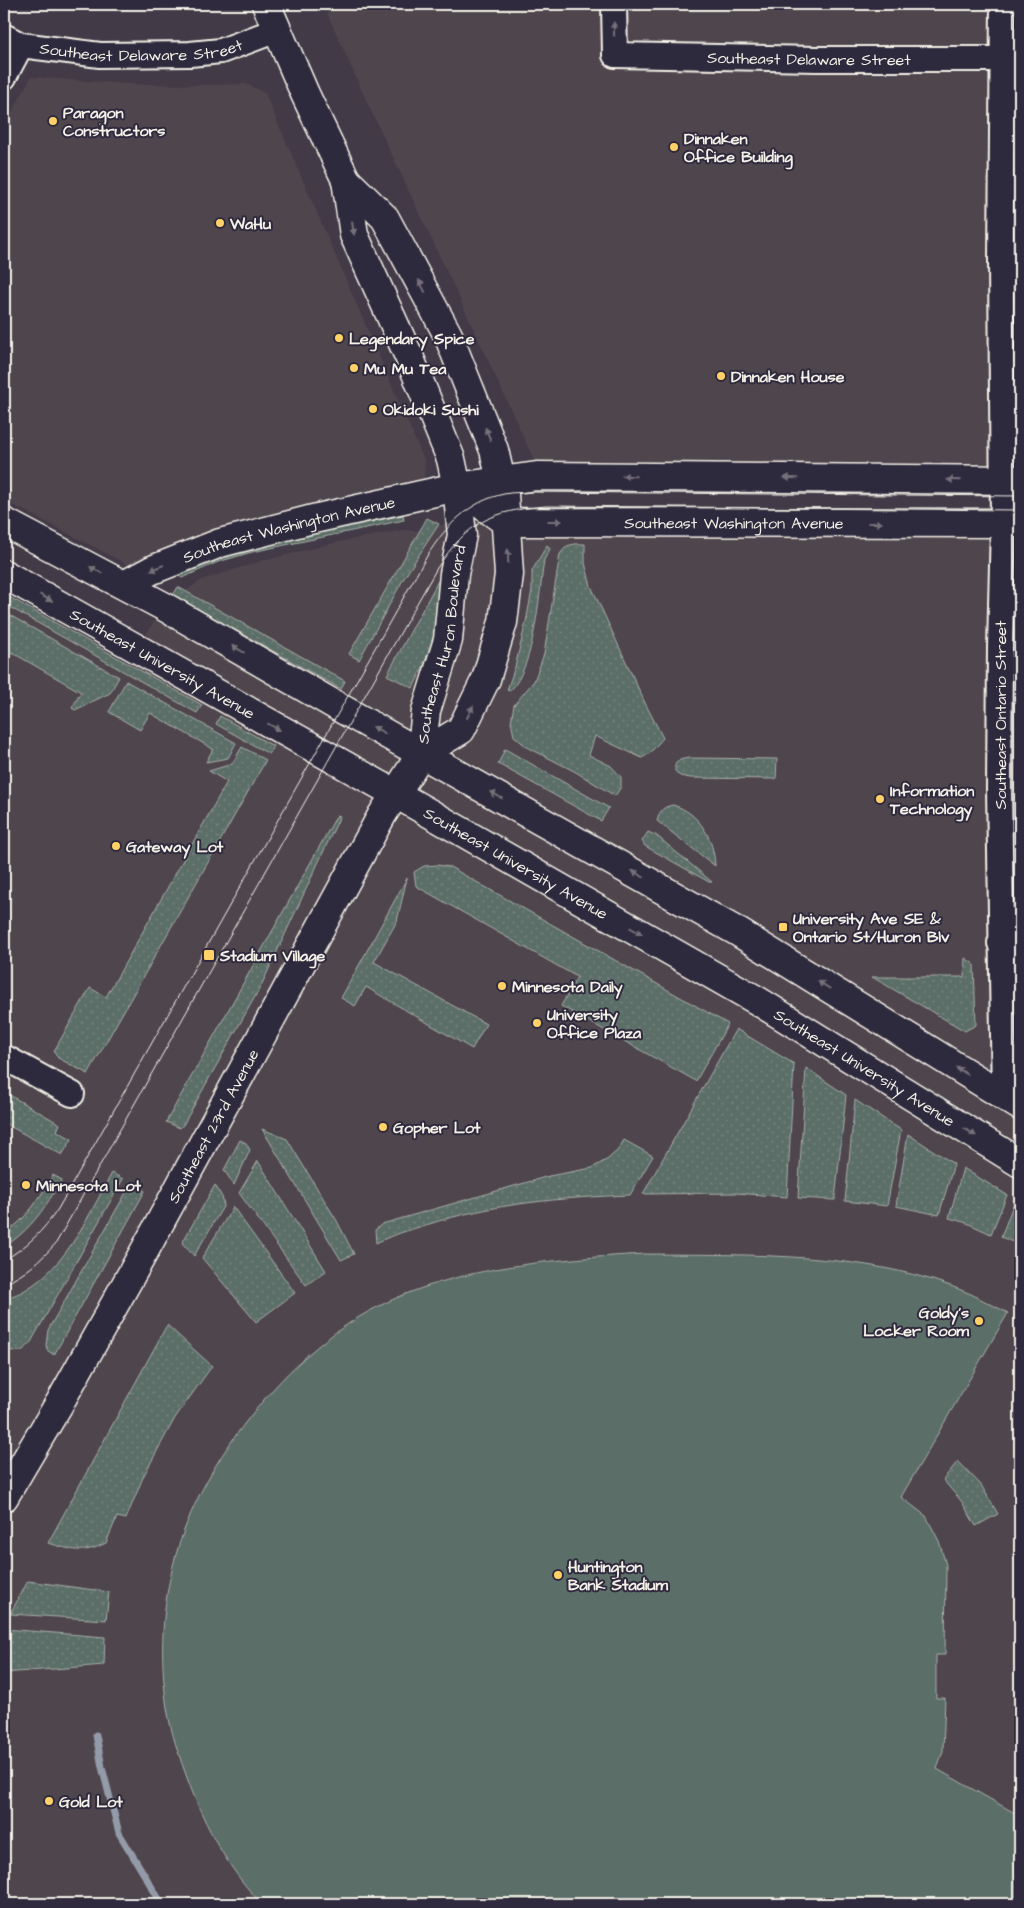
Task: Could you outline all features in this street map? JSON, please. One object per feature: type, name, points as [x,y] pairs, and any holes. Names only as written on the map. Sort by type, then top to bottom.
[{"type":"main road","name":"Southeast Huron Boulevard","points":[[266,4],[305,94],[346,180],[354,235],[418,377],[451,459],[457,487],[462,535],[454,574],[448,640],[426,711],[421,754]]},
{"type":"main road","name":"Southeast Huron Boulevard","points":[[346,180],[385,218],[448,335],[494,450],[501,481],[506,522],[508,583],[502,622],[486,679],[462,730],[421,754]]},
{"type":"main road","name":"Southeast Washington Avenue","points":[[124,585],[152,570],[220,543],[309,520],[457,487],[537,476],[1011,480]]},
{"type":"main road","points":[[457,487],[506,522]]},
{"type":"main road","points":[[4,522],[124,585],[738,932],[1012,1101]]},
{"type":"main road","name":"Southeast Washington Avenue","points":[[506,522],[1012,523]]},
{"type":"main road","name":"Southeast University Avenue","points":[[4,574],[758,1000],[1020,1163]]},
{"type":"main road","name":"Southeast 23rd Avenue","points":[[4,1497],[75,1374],[382,815],[421,754]]},
{"type":"street","name":"Southeast Delaware Street","points":[[614,4],[614,55],[825,59],[1002,59]]},
{"type":"street","name":"Southeast Ontario Street","points":[[1003,4],[1001,261],[1012,523],[999,683],[1010,943],[1012,1101]]},
{"type":"street","name":"Southeast Delaware Street","points":[[12,40],[100,55],[190,54],[221,51],[277,30]]},
{"type":"street","points":[[4,77],[12,40]]},
{"type":"street","points":[[4,1057],[72,1094]]},
{"type":"shaded area","points":[[323,4],[1020,4],[1020,789],[999,789],[1000,912],[1020,912],[1020,1904],[4,1904],[4,594],[129,664],[163,606],[202,580],[258,562],[338,542],[404,530],[415,531],[455,522],[549,521],[1017,535],[1015,240],[987,235],[989,475],[539,471]]},
{"type":"shaded area","name":"WaHu","points":[[31,77],[128,84],[246,84],[265,93],[425,462],[424,482],[412,491],[253,518],[185,543],[149,562],[128,565],[4,500],[4,127]]},
{"type":"green space","points":[[403,515],[404,520],[252,552],[218,562],[182,578],[176,574],[220,557],[276,541]]},
{"type":"green space","points":[[427,518],[439,524],[404,578],[359,660],[349,654]]},
{"type":"green space","points":[[585,544],[585,563],[591,586],[663,738],[650,753],[642,758],[595,736],[589,755],[611,766],[621,777],[621,787],[615,796],[574,771],[527,747],[514,736],[511,722],[514,705],[534,681],[544,654],[560,554],[567,546]]},
{"type":"green space","points":[[547,545],[550,549],[544,560],[538,610],[530,648],[525,665],[510,691],[507,690],[515,667],[532,590],[532,571]]},
{"type":"green space","points":[[444,570],[441,613],[424,665],[413,688],[387,675]]},
{"type":"green space","points":[[178,587],[345,681],[341,689],[173,595]]},
{"type":"green space","points":[[4,594],[202,705],[197,713],[4,604]]},
{"type":"green space","points":[[4,612],[119,677],[110,693],[75,710],[72,708],[81,692],[4,648]]},
{"type":"green space","points":[[126,681],[236,743],[228,758],[206,762],[213,749],[150,713],[140,730],[109,712]]},
{"type":"green space","points":[[220,716],[273,746],[269,754],[216,724]]},
{"type":"green space","points":[[242,747],[266,760],[88,1074],[58,1058],[54,1051],[90,988],[106,997],[227,782],[209,771],[232,764]]},
{"type":"green space","points":[[505,749],[609,808],[601,821],[498,764]]},
{"type":"green space","points":[[688,758],[777,759],[776,779],[690,778],[680,776],[675,771],[675,764],[680,760]]},
{"type":"green space","points":[[673,805],[691,814],[704,828],[712,846],[715,866],[657,821],[662,810]]},
{"type":"green space","points":[[337,815],[340,816],[261,986],[183,1125],[180,1128],[166,1122]]},
{"type":"green space","points":[[648,832],[657,836],[712,882],[645,846],[642,841]]},
{"type":"green space","points":[[424,866],[450,867],[728,1024],[696,1081],[561,1006],[577,977],[416,886],[414,872]]},
{"type":"green space","points":[[407,878],[397,921],[374,962],[486,1024],[472,1049],[366,987],[355,1006],[341,998]]},
{"type":"green space","points":[[965,958],[974,964],[976,1025],[965,1031],[872,977],[964,977]]},
{"type":"green space","points":[[736,1029],[794,1064],[787,1197],[736,1193],[643,1194]]},
{"type":"green space","points":[[806,1068],[846,1095],[835,1200],[798,1198]]},
{"type":"green space","points":[[4,1092],[60,1124],[57,1131],[72,1139],[62,1155],[4,1123]]},
{"type":"green space","points":[[855,1100],[901,1130],[887,1206],[845,1201]]},
{"type":"green space","points":[[262,1129],[287,1139],[337,1221],[354,1254],[341,1260]]},
{"type":"green space","points":[[908,1134],[954,1164],[939,1215],[896,1206]]},
{"type":"green space","points":[[240,1140],[246,1143],[250,1150],[234,1185],[224,1170]]},
{"type":"green space","points":[[624,1140],[653,1156],[630,1195],[553,1200],[476,1211],[401,1233],[376,1243],[375,1230],[382,1224],[549,1176],[592,1168],[608,1159],[618,1150]]},
{"type":"green space","points":[[258,1161],[326,1271],[306,1285],[239,1193]]},
{"type":"green space","points":[[963,1168],[1007,1195],[991,1234],[967,1223],[949,1218]]},
{"type":"green space","points":[[112,1173],[123,1179],[31,1342],[19,1351],[12,1351],[4,1347],[4,1299],[25,1290],[54,1267],[76,1238]]},
{"type":"green space","points":[[53,1175],[62,1180],[43,1208],[23,1232],[4,1247],[4,1234],[32,1208]]},
{"type":"green space","points":[[132,1182],[145,1191],[54,1355],[47,1350],[48,1330]]},
{"type":"green space","points":[[215,1185],[224,1205],[194,1256],[182,1243]]},
{"type":"green space","points":[[1015,1200],[1020,1203],[1020,1245],[1001,1237]]},
{"type":"green space","points":[[233,1207],[295,1293],[256,1322],[202,1258]]},
{"type":"green space","name":"Huntington Bank Stadium","points":[[644,1254],[768,1256],[852,1263],[893,1270],[933,1280],[971,1294],[1008,1313],[901,1497],[926,1516],[939,1541],[946,1565],[945,1655],[936,1655],[936,1698],[945,1698],[943,1751],[937,1769],[1020,1816],[1020,1904],[262,1904],[229,1863],[210,1831],[195,1799],[171,1727],[163,1668],[163,1630],[167,1593],[175,1557],[187,1522],[222,1456],[256,1409],[280,1381],[307,1355],[351,1322],[384,1304],[419,1289],[455,1278],[493,1270],[569,1259]]},
{"type":"green space","points":[[167,1325],[212,1366],[175,1418],[144,1475],[126,1519],[117,1517],[106,1543],[90,1549],[77,1550],[48,1543]]},
{"type":"green space","points":[[958,1461],[981,1485],[998,1514],[976,1526],[962,1502],[943,1480]]},
{"type":"green space","points":[[28,1581],[109,1592],[106,1620],[10,1614]]},
{"type":"green space","points":[[4,1629],[105,1637],[104,1665],[4,1673]]},
{"type":"waterway","points":[[96,1735],[119,1833],[162,1904]]},
{"type":"tram line","points":[[4,1260],[34,1238],[58,1209],[427,556],[450,525],[469,509],[491,497],[507,493],[528,492],[1020,496]]},
{"type":"tram line","points":[[4,1284],[32,1266],[56,1243],[437,568],[448,552],[471,529],[482,522],[510,511],[546,506],[1020,510]]},
{"type":"place","name":"Paragon Constructors","points":[[53,121]]},
{"type":"place","name":"Dinnaken Office Building","points":[[674,147]]},
{"type":"place","name":"WaHu","points":[[220,223]]},
{"type":"place","name":"Legendary Spice","points":[[339,338]]},
{"type":"place","name":"Mu Mu Tea","points":[[354,368]]},
{"type":"place","name":"Dinnaken House","points":[[721,376]]},
{"type":"place","name":"Okidoki Sushi","points":[[373,409]]},
{"type":"place","name":"Information Technology","points":[[880,799]]},
{"type":"place","name":"Gateway Lot","points":[[116,846]]},
{"type":"place","name":"University Ave SE & Ontario St/Huron Blv","points":[[783,927]]},
{"type":"place","name":"Stadium Village","points":[[209,955]]},
{"type":"place","name":"Minnesota Daily","points":[[502,986]]},
{"type":"place","name":"University Office Plaza","points":[[537,1023]]},
{"type":"place","name":"Gopher Lot","points":[[383,1127]]},
{"type":"place","name":"Minnesota Lot","points":[[26,1185]]},
{"type":"place","name":"Goldy's Locker Room","points":[[979,1321]]},
{"type":"place","name":"Huntington Bank Stadium","points":[[558,1575]]},
{"type":"place","name":"Gold Lot","points":[[49,1801]]}]
